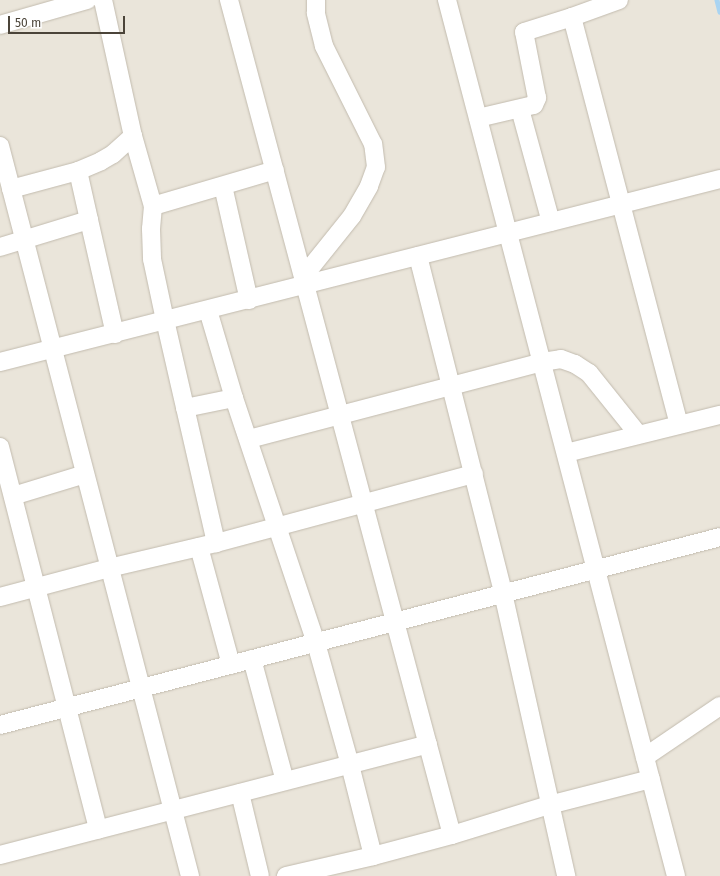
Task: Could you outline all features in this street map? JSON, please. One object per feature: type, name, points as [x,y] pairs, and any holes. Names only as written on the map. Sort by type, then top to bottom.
[{"type":"street","points":[[0,25],[87,0]]},
{"type":"street","points":[[103,0],[134,136],[153,206],[151,234],[152,258],[164,320],[185,408],[208,545],[232,665]]},
{"type":"street","points":[[230,0],[452,835]]},
{"type":"street","points":[[304,280],[352,216],[370,186],[376,167],[373,144],[324,46],[316,13],[316,0]]},
{"type":"street","points":[[447,0],[509,232],[676,876]]},
{"type":"street","points":[[478,118],[534,105],[537,98],[524,32],[572,17],[615,1]]},
{"type":"street","points":[[572,17],[679,424]]},
{"type":"street","points":[[520,109],[551,222]]},
{"type":"street","points":[[11,189],[78,170],[114,154],[134,136]]},
{"type":"street","points":[[0,146],[190,876]]},
{"type":"street","points":[[78,170],[115,334]]},
{"type":"street","points":[[153,206],[275,170]]},
{"type":"street","points":[[0,362],[249,300],[304,280],[418,256],[720,178]]},
{"type":"street","points":[[223,186],[249,300]]},
{"type":"street","points":[[0,247],[89,220]]},
{"type":"street","points":[[418,256],[504,593],[549,805],[566,876]]},
{"type":"street","points":[[208,310],[234,398],[278,525],[316,643],[350,765],[373,856]]},
{"type":"street","points":[[249,439],[542,362],[561,360],[575,364],[590,373],[638,434]]},
{"type":"street","points":[[185,408],[234,398]]},
{"type":"street","points":[[566,453],[679,424],[720,416]]},
{"type":"street","points":[[0,447],[98,830]]},
{"type":"street","points":[[13,496],[85,474]]},
{"type":"street","points":[[0,597],[110,568],[208,545],[278,525],[474,474]]},
{"type":"street","points":[[0,725],[720,536]]},
{"type":"street","points":[[252,659],[285,781]]},
{"type":"street","points":[[645,757],[720,706]]},
{"type":"street","points":[[0,855],[428,744]]},
{"type":"street","points":[[286,876],[373,856],[452,835],[549,805],[651,779]]},
{"type":"street","points":[[240,793],[260,876]]},
{"type":"shaded area","points":[[0,0],[720,0],[720,876],[0,876]]},
{"type":"waterway","points":[[717,0],[720,12]]}]
